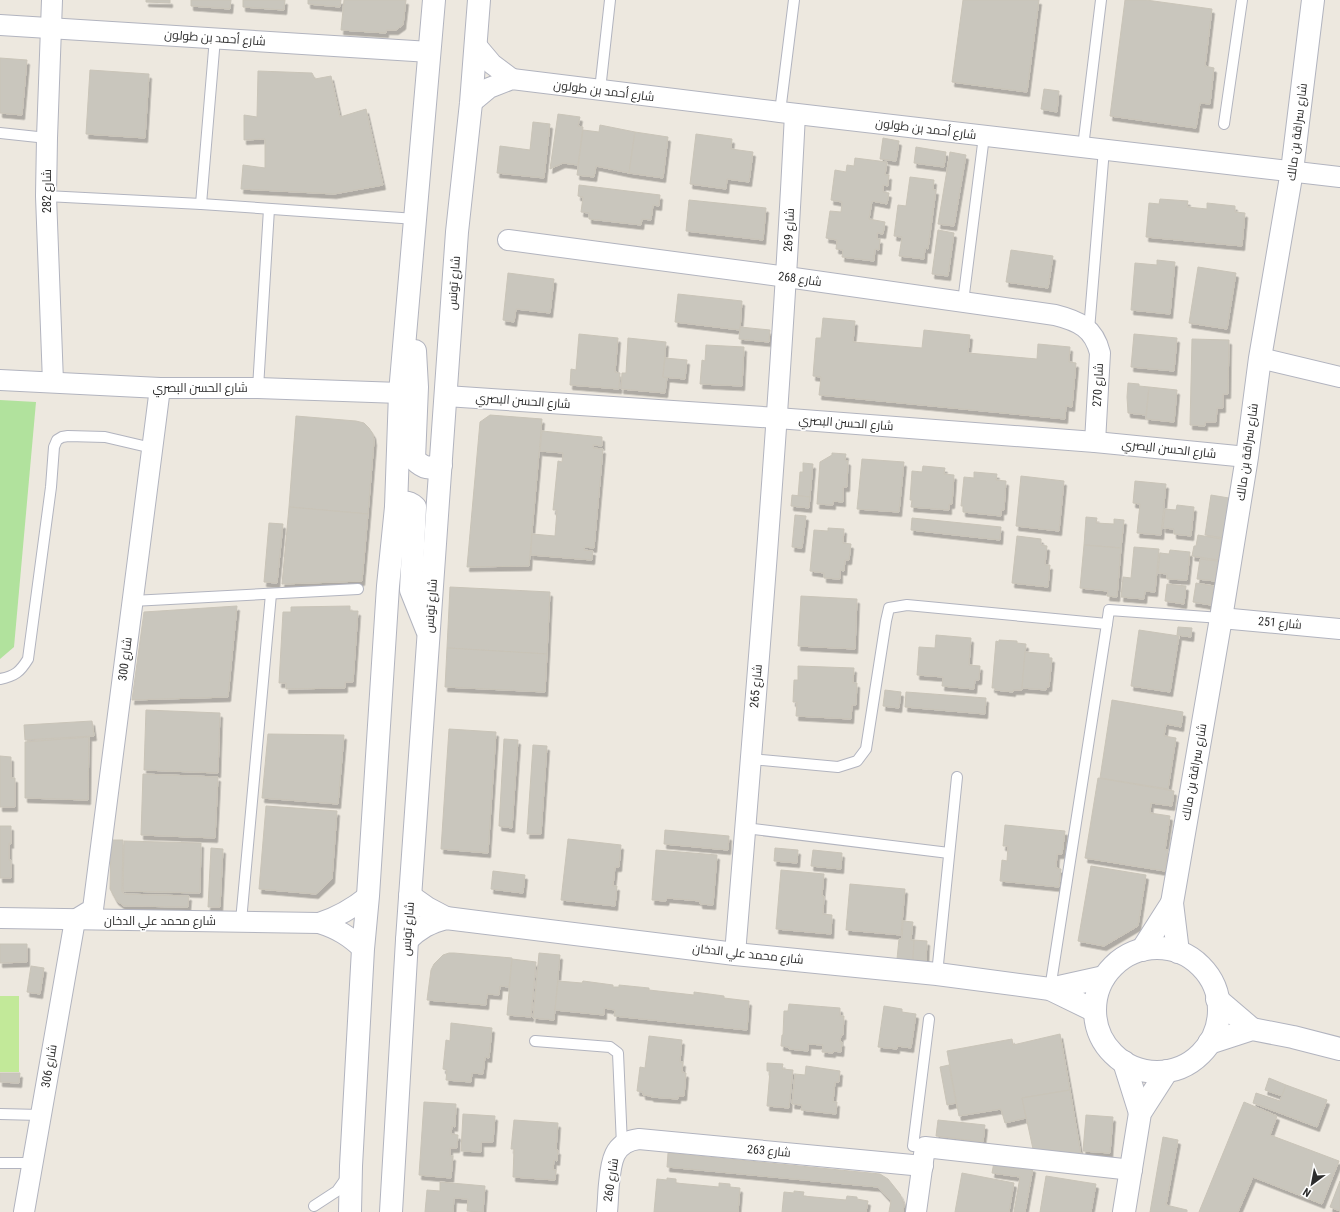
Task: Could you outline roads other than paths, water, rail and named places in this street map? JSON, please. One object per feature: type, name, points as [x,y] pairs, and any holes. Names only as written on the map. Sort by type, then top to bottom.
[{"type":"main road","points":[[350,1212],[351,1166],[363,949],[368,896],[388,586],[396,507],[400,392],[434,0]]},
{"type":"main road","name":"شارع تونس","points":[[391,1212],[407,940],[457,232],[471,103],[479,0]]},
{"type":"main road","name":"شارع سراقة بن مالك","points":[[1178,952],[1172,903],[1221,618],[1247,457],[1260,358],[1292,171],[1313,0]]},
{"type":"main road","points":[[406,327],[416,353],[417,387],[414,459],[421,466],[430,469],[441,465]]},
{"type":"main road","points":[[396,507],[400,503],[406,502],[415,507],[411,590],[429,635]]},
{"type":"main road","name":"شارع محمد علي الدخان","points":[[410,896],[427,908],[446,918],[735,954],[937,974],[1050,989],[1095,1011]]},
{"type":"main road","name":"شارع سراقة بن مالك","points":[[1142,950],[1172,903]]},
{"type":"main road","name":"شارع محمد علي الدخان","points":[[407,940],[424,926],[446,918]]},
{"type":"main road","points":[[1160,949],[1178,952],[1199,965],[1207,974],[1213,985],[1219,1008],[1218,1020],[1209,1043],[1193,1060],[1182,1066],[1167,1071],[1147,1071],[1124,1062],[1114,1055],[1103,1040],[1097,1023],[1095,1011],[1096,999],[1104,977],[1112,967],[1131,954],[1142,950],[1160,949]]},
{"type":"main road","name":"شارع محمد علي الدخان","points":[[1050,989],[1104,977]]},
{"type":"main road","points":[[1217,1000],[1252,1029],[1293,1037],[1340,1049]]},
{"type":"main road","points":[[1209,1043],[1252,1029]]},
{"type":"main road","points":[[1124,1062],[1140,1112]]},
{"type":"main road","points":[[1124,1212],[1132,1170],[1140,1112],[1167,1071]]},
{"type":"street","name":"شارع 282","points":[[52,0],[46,196],[53,382]]},
{"type":"street","name":"شارع أحمد بن طولون","points":[[0,25],[430,52]]},
{"type":"street","name":"شارع أحمد بن طولون","points":[[476,45],[492,64],[512,79]]},
{"type":"street","name":"شارع أحمد بن طولون","points":[[471,103],[489,88],[512,79],[788,113],[1340,177]]},
{"type":"street","name":"شارع 269","points":[[777,418],[787,277],[788,113]]},
{"type":"street","name":"شارع 268","points":[[508,240],[1056,315],[1073,320],[1089,330]]},
{"type":"street","name":"شارع 270","points":[[1089,330],[1098,343],[1100,353],[1095,442]]},
{"type":"street","points":[[1260,358],[1340,377]]},
{"type":"street","name":"شارع الحسن البصري","points":[[0,380],[160,388],[258,388],[400,392]]},
{"type":"street","name":"شارع 300","points":[[75,920],[93,909],[160,388]]},
{"type":"street","name":"شارع الحسن البصري","points":[[446,396],[777,418],[1095,442],[1247,457]]},
{"type":"street","name":"شارع 265","points":[[735,954],[777,418]]},
{"type":"street","name":"شارع 251","points":[[1221,618],[1340,629]]},
{"type":"street","name":"شارع محمد علي الدخان","points":[[319,923],[337,917],[353,908],[368,896]]},
{"type":"street","name":"شارع محمد علي الدخان","points":[[0,918],[319,923],[350,937],[363,949]]},
{"type":"street","name":"شارع 306","points":[[24,1212],[75,920]]},
{"type":"street","name":"شارع 263","points":[[620,1147],[627,1142],[639,1139],[1132,1170]]},
{"type":"street","name":"شارع 260","points":[[607,1212],[610,1168],[614,1156],[620,1147]]},
{"type":"street","points":[[916,1212],[924,1157]]},
{"type":"lane","points":[[600,90],[610,0]]},
{"type":"lane","points":[[788,113],[794,0]]},
{"type":"lane","points":[[1083,147],[1101,0]]},
{"type":"lane","points":[[1224,124],[1242,0]]},
{"type":"lane","points":[[201,204],[215,38]]},
{"type":"lane","points":[[0,133],[47,138]]},
{"type":"lane","points":[[963,302],[984,136]]},
{"type":"lane","points":[[1089,330],[1104,149]]},
{"type":"lane","points":[[46,196],[201,204],[416,219]]},
{"type":"lane","points":[[258,388],[269,209]]},
{"type":"lane","points":[[0,679],[11,677],[22,669],[28,659],[51,487],[54,447],[57,440],[68,436],[105,437],[152,448]]},
{"type":"lane","points":[[132,601],[358,589]]},
{"type":"lane","points":[[241,921],[271,594]]},
{"type":"lane","points":[[750,759],[838,767],[857,761],[866,749],[889,608],[907,605],[1107,624]]},
{"type":"lane","points":[[1050,989],[1109,610],[1221,618]]},
{"type":"lane","points":[[937,974],[957,778]]},
{"type":"lane","points":[[745,828],[949,853]]},
{"type":"lane","points":[[924,1157],[913,1146],[929,1019]]},
{"type":"lane","points":[[534,1040],[610,1047],[618,1053],[620,1147]]},
{"type":"lane","points":[[0,1114],[40,1115]]},
{"type":"lane","points":[[0,1163],[33,1163]]},
{"type":"lane","points":[[314,1206],[337,1191],[346,1180],[351,1166]]}]
